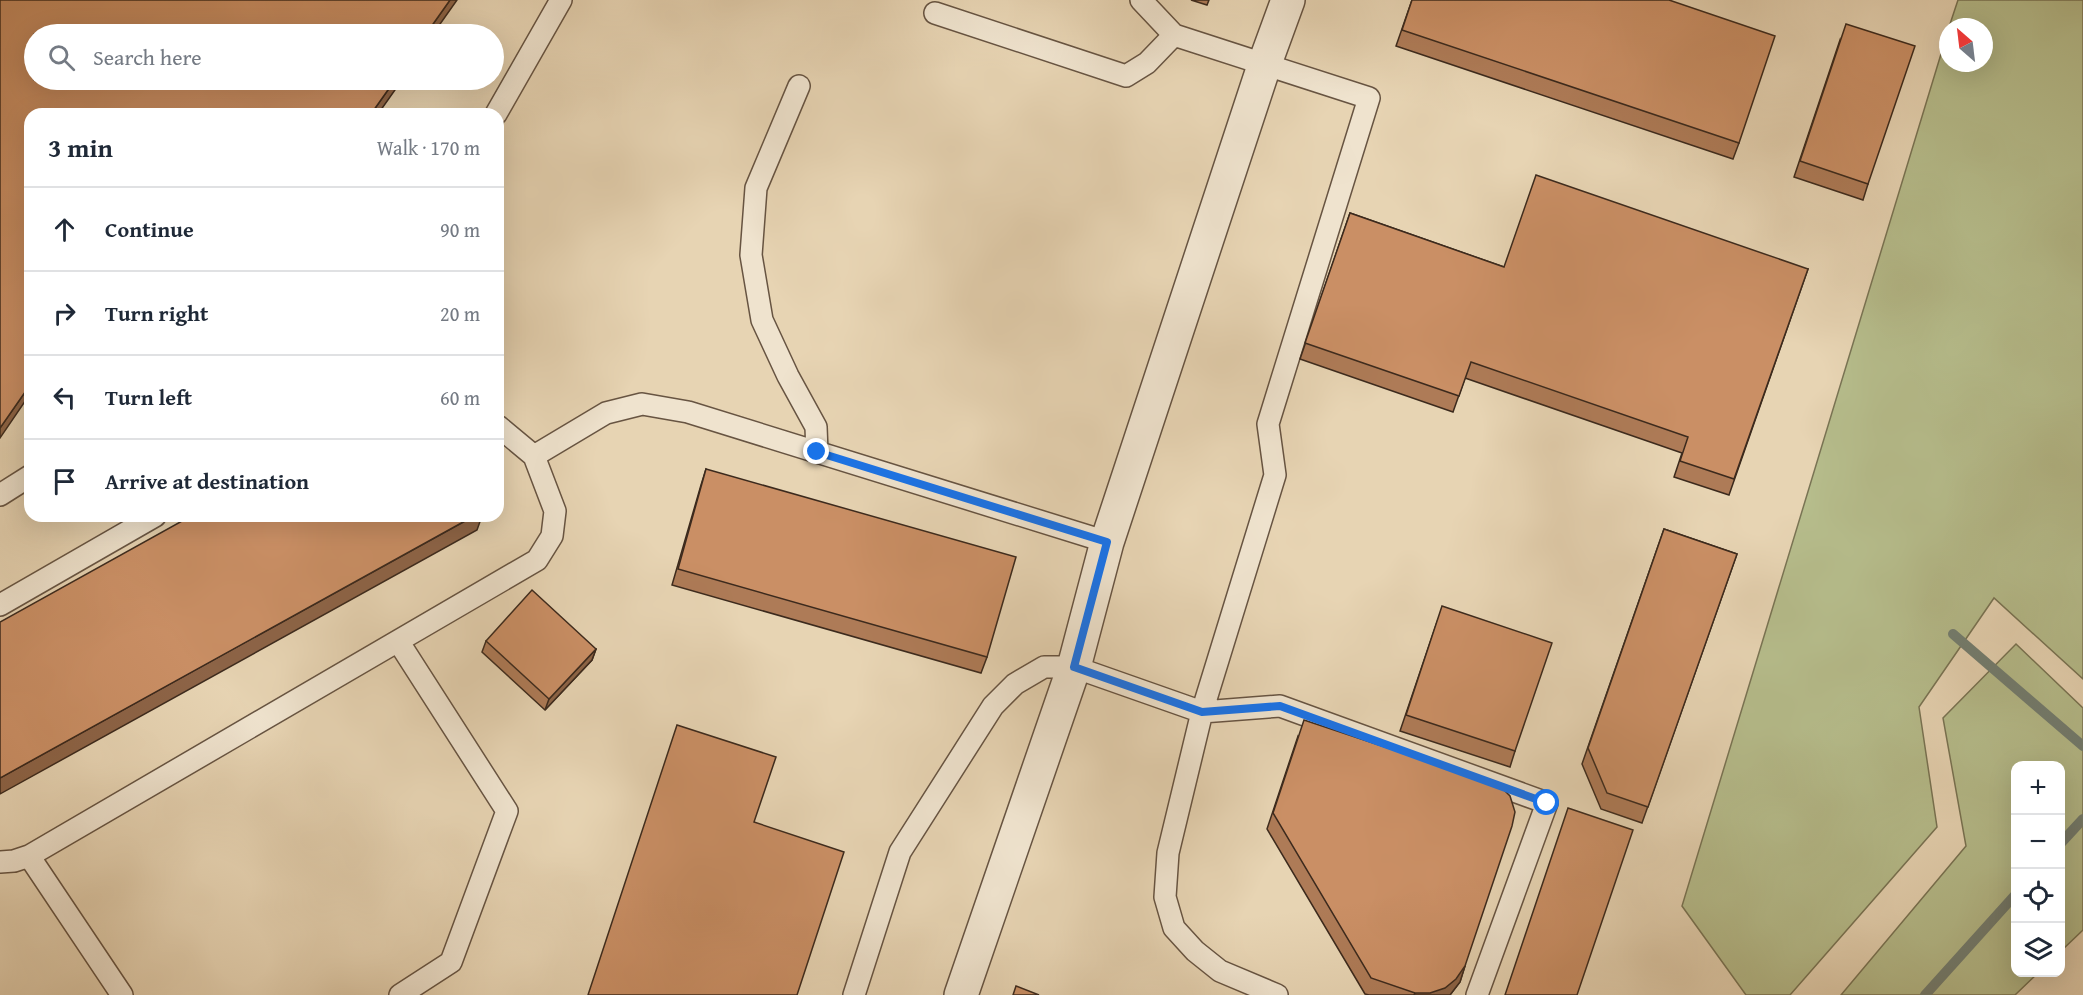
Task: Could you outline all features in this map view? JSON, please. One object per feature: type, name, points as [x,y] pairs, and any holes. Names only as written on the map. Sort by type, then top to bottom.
[{"type":"street","points":[[962,995],[1074,667],[1107,542],[1265,63],[1288,0]]},
{"type":"lane","points":[[499,108],[561,0]]},
{"type":"lane","points":[[1141,0],[1174,34],[1369,98],[1268,424],[1275,475],[1202,712],[1168,853],[1165,897],[1174,928],[1195,951],[1220,971],[1277,995]]},
{"type":"lane","points":[[935,13],[1126,76],[1147,63],[1174,34]]},
{"type":"lane","points":[[799,86],[756,188],[751,255],[762,320],[788,376],[816,427],[817,452]]},
{"type":"lane","points":[[534,456],[606,413],[642,404],[688,412],[1107,542]]},
{"type":"lane","points":[[0,862],[14,861],[29,856],[537,560],[552,536],[555,511],[534,456],[504,431]]},
{"type":"lane","points":[[0,495],[24,480]]},
{"type":"lane","points":[[0,605],[145,522]]},
{"type":"lane","points":[[398,641],[507,811],[451,962],[400,995]]},
{"type":"lane","points":[[854,995],[900,852],[993,706],[1014,684],[1044,667],[1074,667],[1202,712],[1280,706],[1547,803],[1477,995]]},
{"type":"lane","points":[[29,856],[122,995]]},
{"type":"green space","points":[[1958,0],[2083,0],[2083,679],[1994,598],[1919,707],[1937,827],[1790,995],[1746,995],[1682,906],[1939,61],[1939,72],[1993,72],[1993,18],[1952,18]]},
{"type":"green space","points":[[2016,644],[2083,708],[2083,930],[2065,947],[2065,761],[2011,761],[2011,977],[2034,977],[2015,995],[1841,995],[1966,846],[1943,718]]},
{"type":"building","points":[[0,0],[450,0],[433,24],[24,24],[24,90],[388,90],[375,108],[24,108],[24,394],[0,428]]},
{"type":"building","points":[[1412,0],[1669,0],[1775,36],[1739,143],[1402,30]]},
{"type":"building","points":[[1846,24],[1915,46],[1868,184],[1800,161]]},
{"type":"building","points":[[1536,175],[1808,269],[1734,479],[1680,461],[1688,437],[1471,362],[1459,396],[1305,343],[1350,213],[1504,267]]},
{"type":"building","points":[[706,469],[1016,557],[987,657],[678,569]]},
{"type":"building","points":[[180,522],[463,522],[0,778],[0,622]]},
{"type":"building","points":[[1664,529],[1737,554],[1648,807],[1607,793],[1588,748]]},
{"type":"building","points":[[532,590],[596,649],[549,699],[486,641]]},
{"type":"building","points":[[1442,606],[1552,643],[1515,751],[1406,715]]},
{"type":"building","points":[[1304,720],[1499,785],[1510,796],[1515,812],[1512,826],[1465,966],[1456,979],[1445,988],[1430,993],[1415,993],[1371,978],[1273,813]]},
{"type":"building","points":[[677,725],[776,757],[754,822],[844,852],[797,995],[588,995]]},
{"type":"building","points":[[1568,808],[1633,830],[1577,995],[1505,995]]},
{"type":"building","points":[[1016,986],[1039,995],[1013,995]]},
{"type":"waterway","points":[[1953,634],[2083,746]]},
{"type":"waterway","points":[[2065,839],[2083,819]]},
{"type":"waterway","points":[[1925,995],[2011,900]]},
{"type":"route","points":[[817,452],[1107,542],[1074,667],[1202,712],[1280,706],[1547,803]]}]
